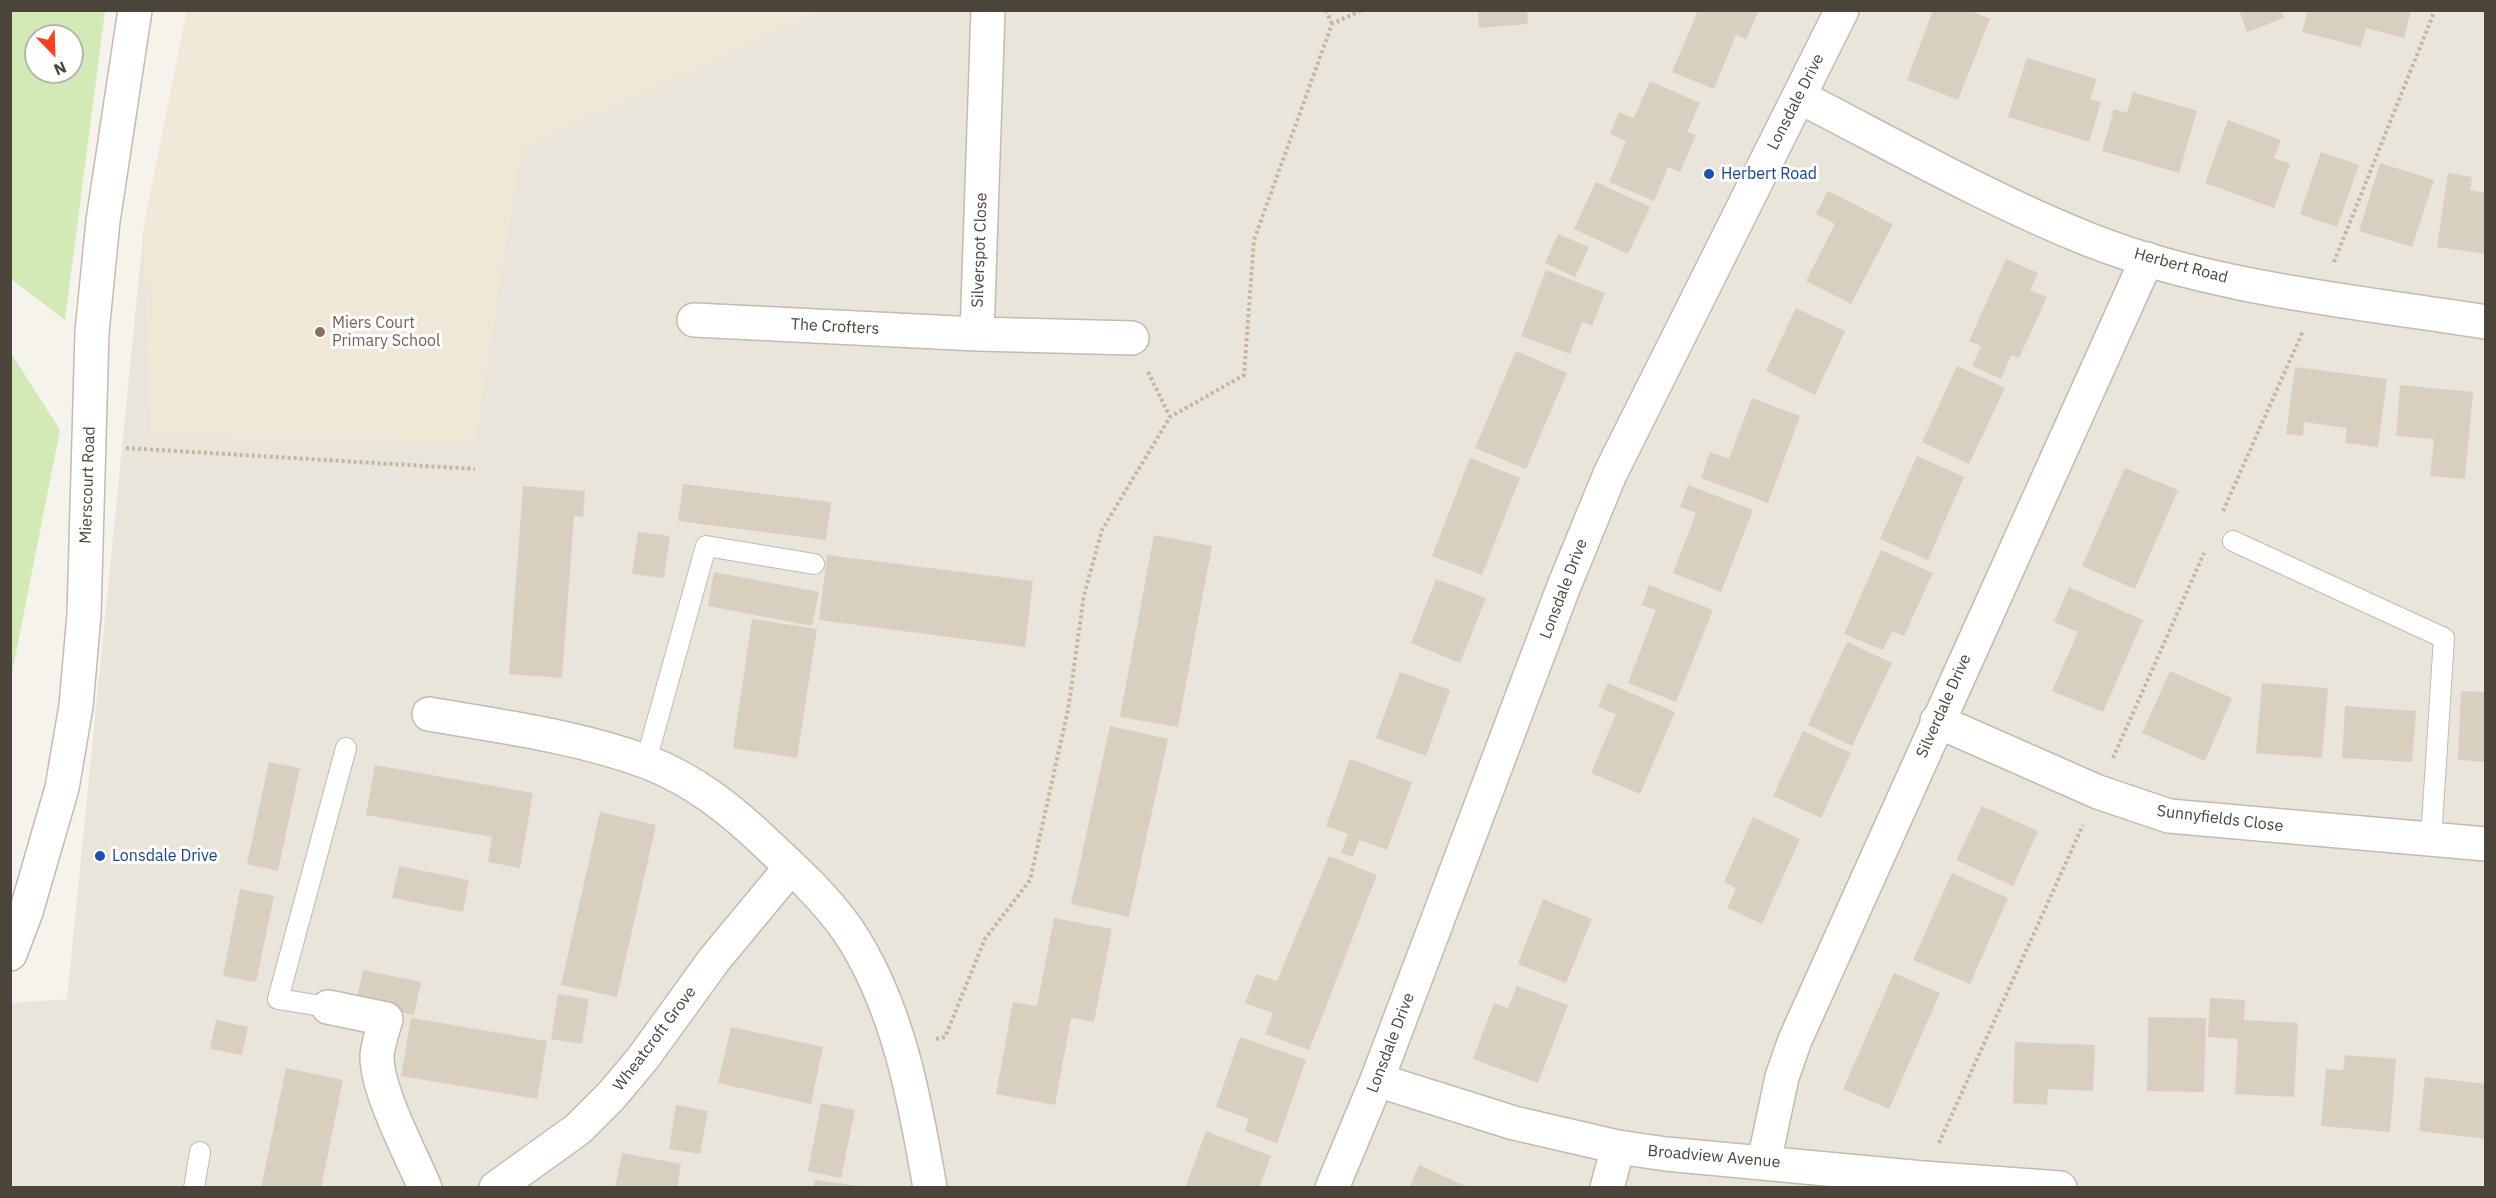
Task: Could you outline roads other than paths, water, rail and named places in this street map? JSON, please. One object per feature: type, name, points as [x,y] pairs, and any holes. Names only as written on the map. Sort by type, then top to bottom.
[{"type":"street","name":"Mierscourt Road","points":[[10,954],[27,912],[62,788],[74,717],[84,615],[92,332],[102,221],[135,10]]},
{"type":"street","name":"Silverspot Close","points":[[977,334],[988,10]]},
{"type":"street","name":"Lonsdale Drive","points":[[1332,1188],[1377,1080],[1564,586],[1610,474],[1842,10]]},
{"type":"street","name":"Herbert Road","points":[[1800,97],[2033,214],[2090,240],[2147,259],[2262,287],[2486,321]]},
{"type":"street","name":"Silverdale Drive","points":[[1764,1162],[1782,1077],[1795,1040],[2147,259]]},
{"type":"street","name":"The Crofters","points":[[694,320],[977,334]]},
{"type":"street","points":[[977,334],[1132,338]]},
{"type":"street","points":[[429,714],[556,736],[645,761],[693,784],[721,803],[791,867],[821,897],[848,930],[880,995],[901,1050],[919,1126],[930,1188]]},
{"type":"street","name":"Sunnyfields Close","points":[[1937,721],[2097,792],[2169,816],[2486,844]]},
{"type":"street","name":"Wheatcroft Grove","points":[[496,1188],[578,1129],[612,1095],[643,1058],[747,917],[791,867]]},
{"type":"street","points":[[328,1007],[386,1019],[377,1056],[380,1076],[425,1188]]},
{"type":"street","name":"Broadview Avenue","points":[[1377,1080],[1514,1123],[1618,1147],[1666,1154],[1923,1178],[2060,1188]]},
{"type":"street","points":[[1607,1188],[1618,1147]]},
{"type":"lane","points":[[2233,541],[2444,638],[2430,839]]},
{"type":"lane","points":[[645,761],[706,546],[814,564]]},
{"type":"lane","points":[[328,1007],[278,999],[346,748]]},
{"type":"lane","points":[[194,1188],[200,1152]]},
{"type":"place","name":"Herbert Road","points":[[1709,174]]},
{"type":"place","name":"Miers Court Primary School","points":[[320,332]]},
{"type":"place","name":"Lonsdale Drive","points":[[100,856]]}]
